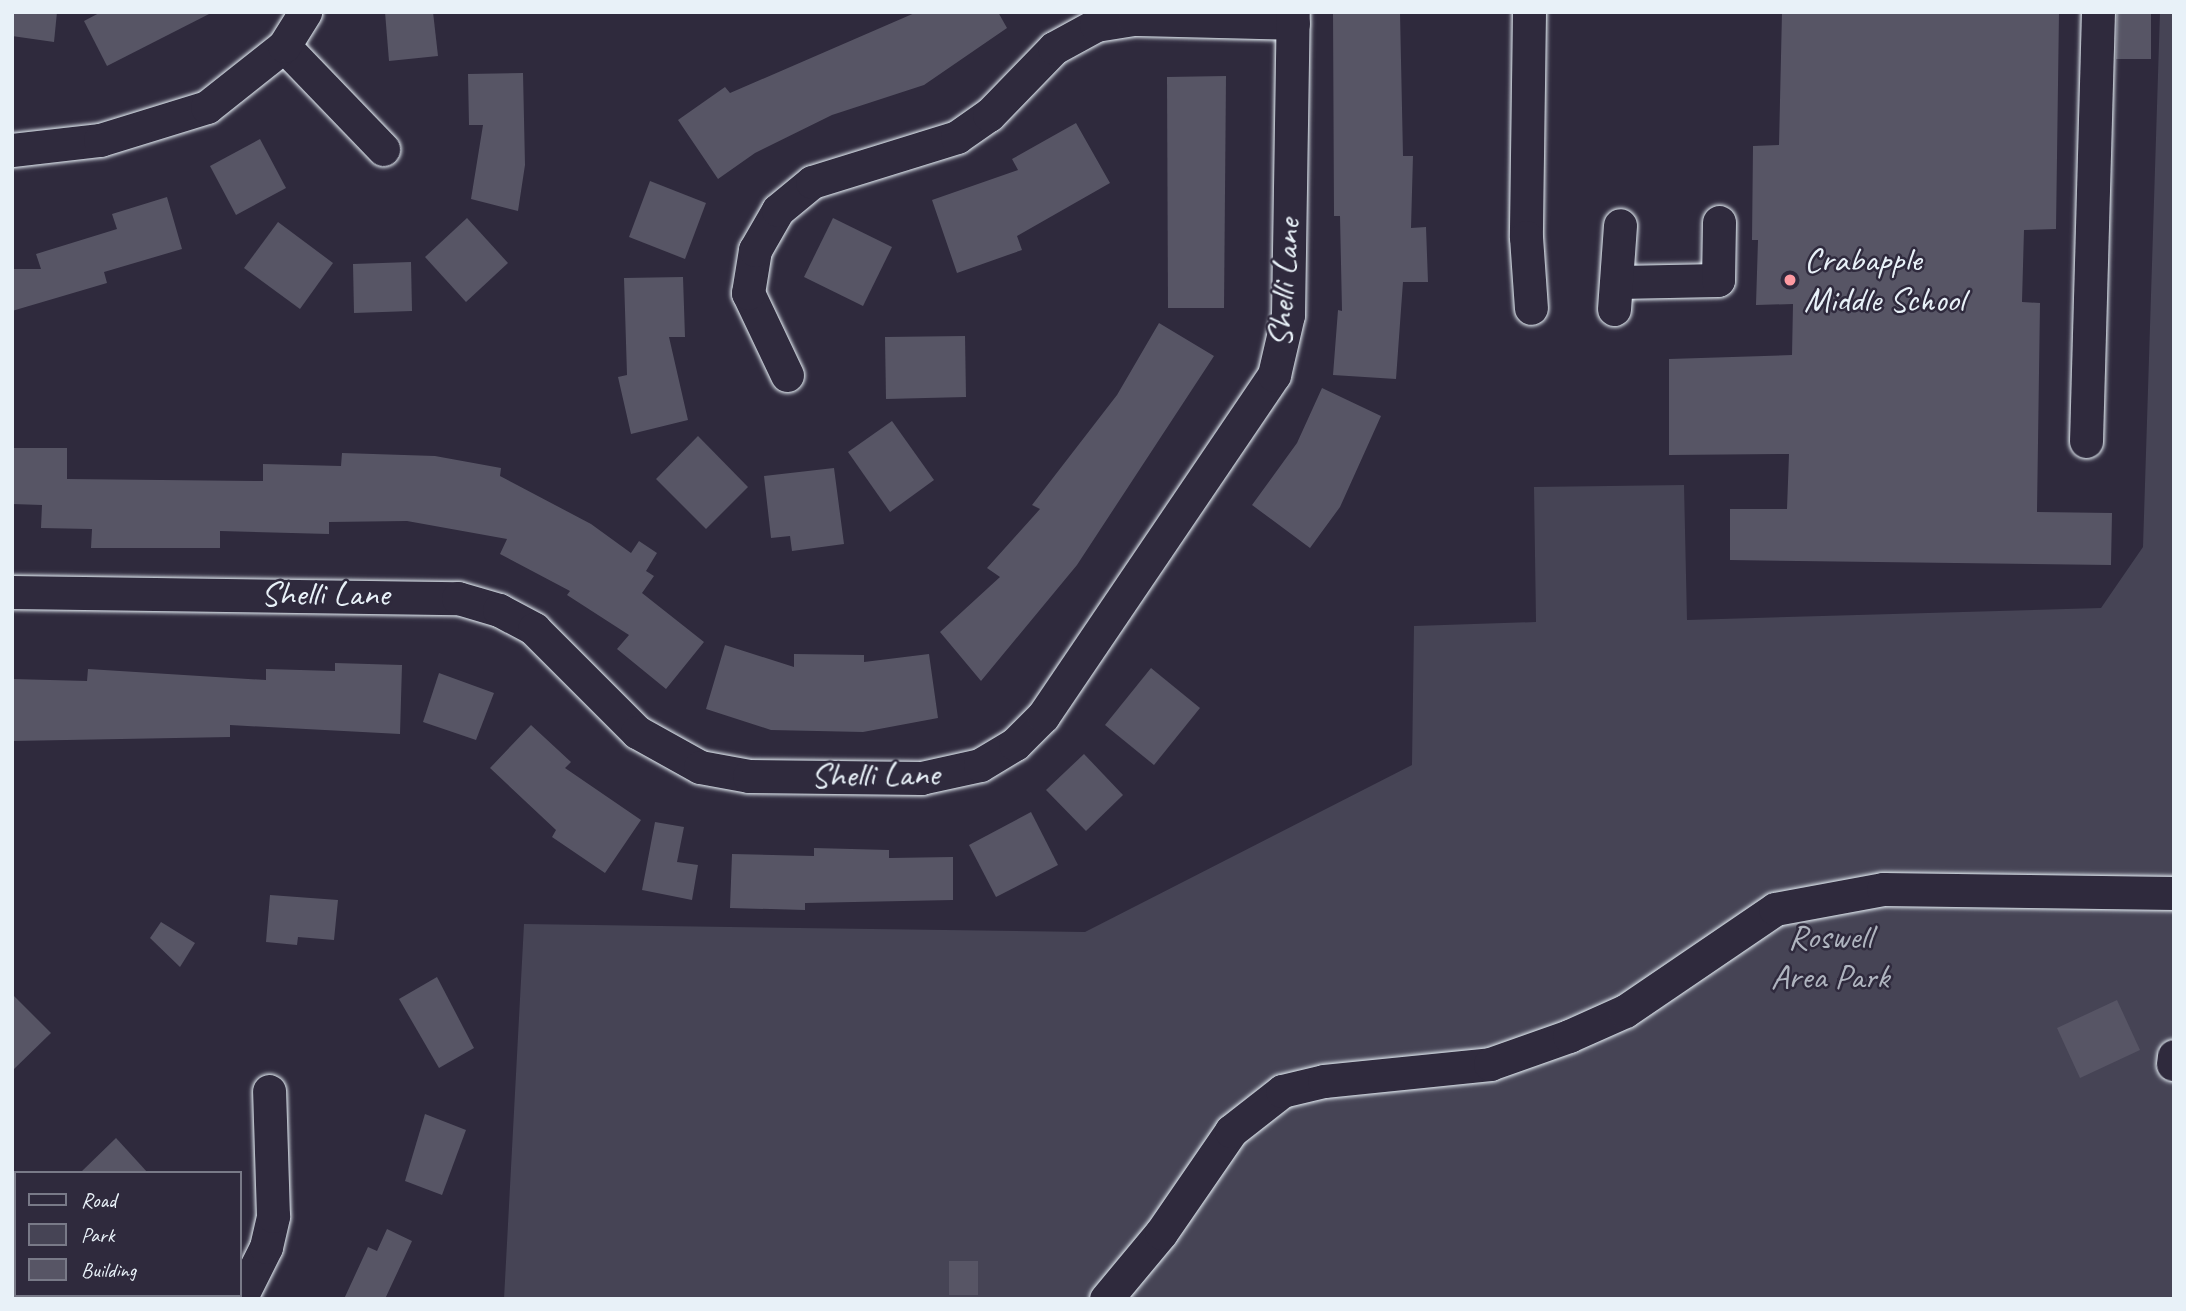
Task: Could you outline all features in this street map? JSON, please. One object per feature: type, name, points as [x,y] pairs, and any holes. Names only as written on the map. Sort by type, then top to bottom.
[{"type":"street","points":[[12,150],[100,140],[207,107],[285,46],[305,12]]},
{"type":"street","points":[[1530,12],[1526,237],[1531,309]]},
{"type":"street","points":[[2087,441],[2098,12]]},
{"type":"street","points":[[787,375],[748,293],[755,250],[778,210],[812,182],[957,137],[989,115],[1054,48],[1096,25],[1134,19],[1293,18]]},
{"type":"street","name":"Shelli Lane","points":[[12,592],[458,598],[499,610],[534,629],[637,732],[701,767],[749,776],[921,778],[980,765],[1015,744],[1043,716],[1274,375],[1288,315],[1293,18]]},
{"type":"street","points":[[285,46],[383,149]]},
{"type":"street","points":[[1620,225],[1616,295],[1718,280],[1719,222]]},
{"type":"street","points":[[1106,1299],[1161,1233],[1231,1131],[1282,1091],[1324,1081],[1489,1064],[1569,1036],[1625,1011],[1775,909],[1883,889],[2174,893]]},
{"type":"street","points":[[2173,1064],[2174,1056]]},
{"type":"street","points":[[242,1295],[265,1247],[273,1216],[269,1091]]},
{"type":"green space","name":"Roswell Area Park","points":[[2160,12],[2174,12],[2174,1299],[504,1299],[524,924],[1085,932],[1412,765],[1414,626],[1536,622],[1534,487],[1684,485],[1687,620],[2101,608],[2143,547]]},
{"type":"building","points":[[12,12],[57,12],[54,42],[12,36]]},
{"type":"building","points":[[101,12],[213,12],[107,66],[84,21]]},
{"type":"building","points":[[385,12],[433,12],[438,56],[389,61]]},
{"type":"building","points":[[917,12],[998,12],[1007,28],[924,85],[832,115],[755,153],[718,179],[678,120],[725,87],[730,93]]},
{"type":"building","points":[[1333,12],[1400,12],[1403,156],[1413,156],[1411,228],[1426,227],[1428,282],[1403,282],[1396,379],[1333,375],[1338,310],[1342,311],[1340,216],[1334,216]]},
{"type":"building","points":[[1782,12],[2059,12],[2056,229],[2024,230],[2022,302],[2040,303],[2037,512],[2112,513],[2111,565],[1730,560],[1730,509],[1787,509],[1789,454],[1669,455],[1669,359],[1792,355],[1793,304],[1756,305],[1758,240],[1752,240],[1753,146],[1779,145]]},
{"type":"building","points":[[2117,12],[2151,12],[2151,59],[2116,59]]},
{"type":"building","points":[[523,73],[525,165],[518,211],[471,199],[483,125],[469,125],[468,74]]},
{"type":"building","points":[[1226,76],[1224,308],[1168,308],[1167,77]]},
{"type":"building","points":[[1076,123],[1110,183],[1017,236],[1022,250],[957,273],[932,200],[1018,170],[1012,159]]},
{"type":"building","points":[[260,139],[286,188],[236,215],[210,166]]},
{"type":"building","points":[[650,181],[706,203],[685,259],[629,237]]},
{"type":"building","points":[[167,197],[182,249],[104,272],[107,283],[12,311],[12,269],[41,269],[36,254],[117,229],[112,214]]},
{"type":"building","points":[[467,218],[508,263],[466,302],[425,257]]},
{"type":"building","points":[[833,218],[892,247],[863,306],[804,277]]},
{"type":"building","points":[[278,222],[333,263],[300,309],[244,268]]},
{"type":"building","points":[[411,262],[412,311],[354,313],[353,264]]},
{"type":"building","points":[[683,277],[685,337],[669,337],[688,420],[631,434],[618,377],[627,375],[624,278]]},
{"type":"building","points":[[1159,323],[1214,356],[1077,565],[981,681],[940,632],[1000,577],[987,568],[1040,509],[1032,505],[1117,395]]},
{"type":"building","points":[[965,336],[966,397],[886,399],[885,337]]},
{"type":"building","points":[[1322,388],[1381,416],[1340,507],[1310,548],[1252,505],[1297,443]]},
{"type":"building","points":[[892,421],[934,480],[890,512],[848,452]]},
{"type":"building","points":[[698,436],[748,487],[706,529],[656,479]]},
{"type":"building","points":[[12,448],[67,448],[67,479],[263,481],[263,464],[341,466],[342,453],[435,456],[501,468],[500,476],[591,524],[631,553],[639,541],[657,553],[646,571],[654,576],[642,593],[704,642],[666,689],[617,649],[629,635],[567,595],[570,591],[500,554],[507,539],[407,521],[329,522],[329,534],[220,531],[220,548],[91,548],[92,529],[41,528],[42,505],[12,504]]},
{"type":"building","points":[[834,468],[844,544],[792,551],[790,536],[771,538],[764,476]]},
{"type":"building","points":[[725,645],[794,667],[794,654],[864,655],[864,662],[929,654],[938,718],[863,732],[771,730],[706,709]]},
{"type":"building","points":[[335,663],[402,665],[400,734],[230,725],[230,737],[12,741],[13,679],[87,681],[88,669],[266,680],[266,669],[335,671]]},
{"type":"building","points":[[1151,668],[1200,708],[1154,765],[1105,725]]},
{"type":"building","points":[[439,673],[494,693],[476,740],[423,722]]},
{"type":"building","points":[[531,725],[571,762],[565,768],[641,820],[605,873],[552,837],[556,830],[490,768]]},
{"type":"building","points":[[1084,754],[1123,795],[1086,831],[1046,790]]},
{"type":"building","points":[[1031,812],[1058,865],[996,897],[969,845]]},
{"type":"building","points":[[655,822],[684,827],[677,862],[698,865],[692,900],[642,890]]},
{"type":"building","points":[[814,848],[889,850],[889,858],[953,857],[953,900],[805,903],[805,910],[730,908],[732,854],[814,856]]},
{"type":"building","points":[[270,895],[338,900],[334,940],[298,937],[297,945],[266,942]]},
{"type":"building","points":[[161,922],[195,943],[180,967],[150,938]]},
{"type":"building","points":[[437,977],[474,1048],[439,1068],[399,999]]},
{"type":"building","points":[[12,994],[51,1033],[12,1071]]},
{"type":"building","points":[[2117,1000],[2140,1050],[2080,1078],[2057,1028]]},
{"type":"building","points":[[425,1114],[466,1130],[442,1195],[405,1181]]},
{"type":"building","points":[[116,1138],[146,1171],[82,1171]]},
{"type":"building","points":[[387,1229],[412,1241],[385,1299],[344,1299],[368,1247],[377,1251]]},
{"type":"building","points":[[949,1261],[978,1261],[978,1295],[949,1295]]},
{"type":"place","name":"Crabapple Middle School","points":[[1790,280]]}]
